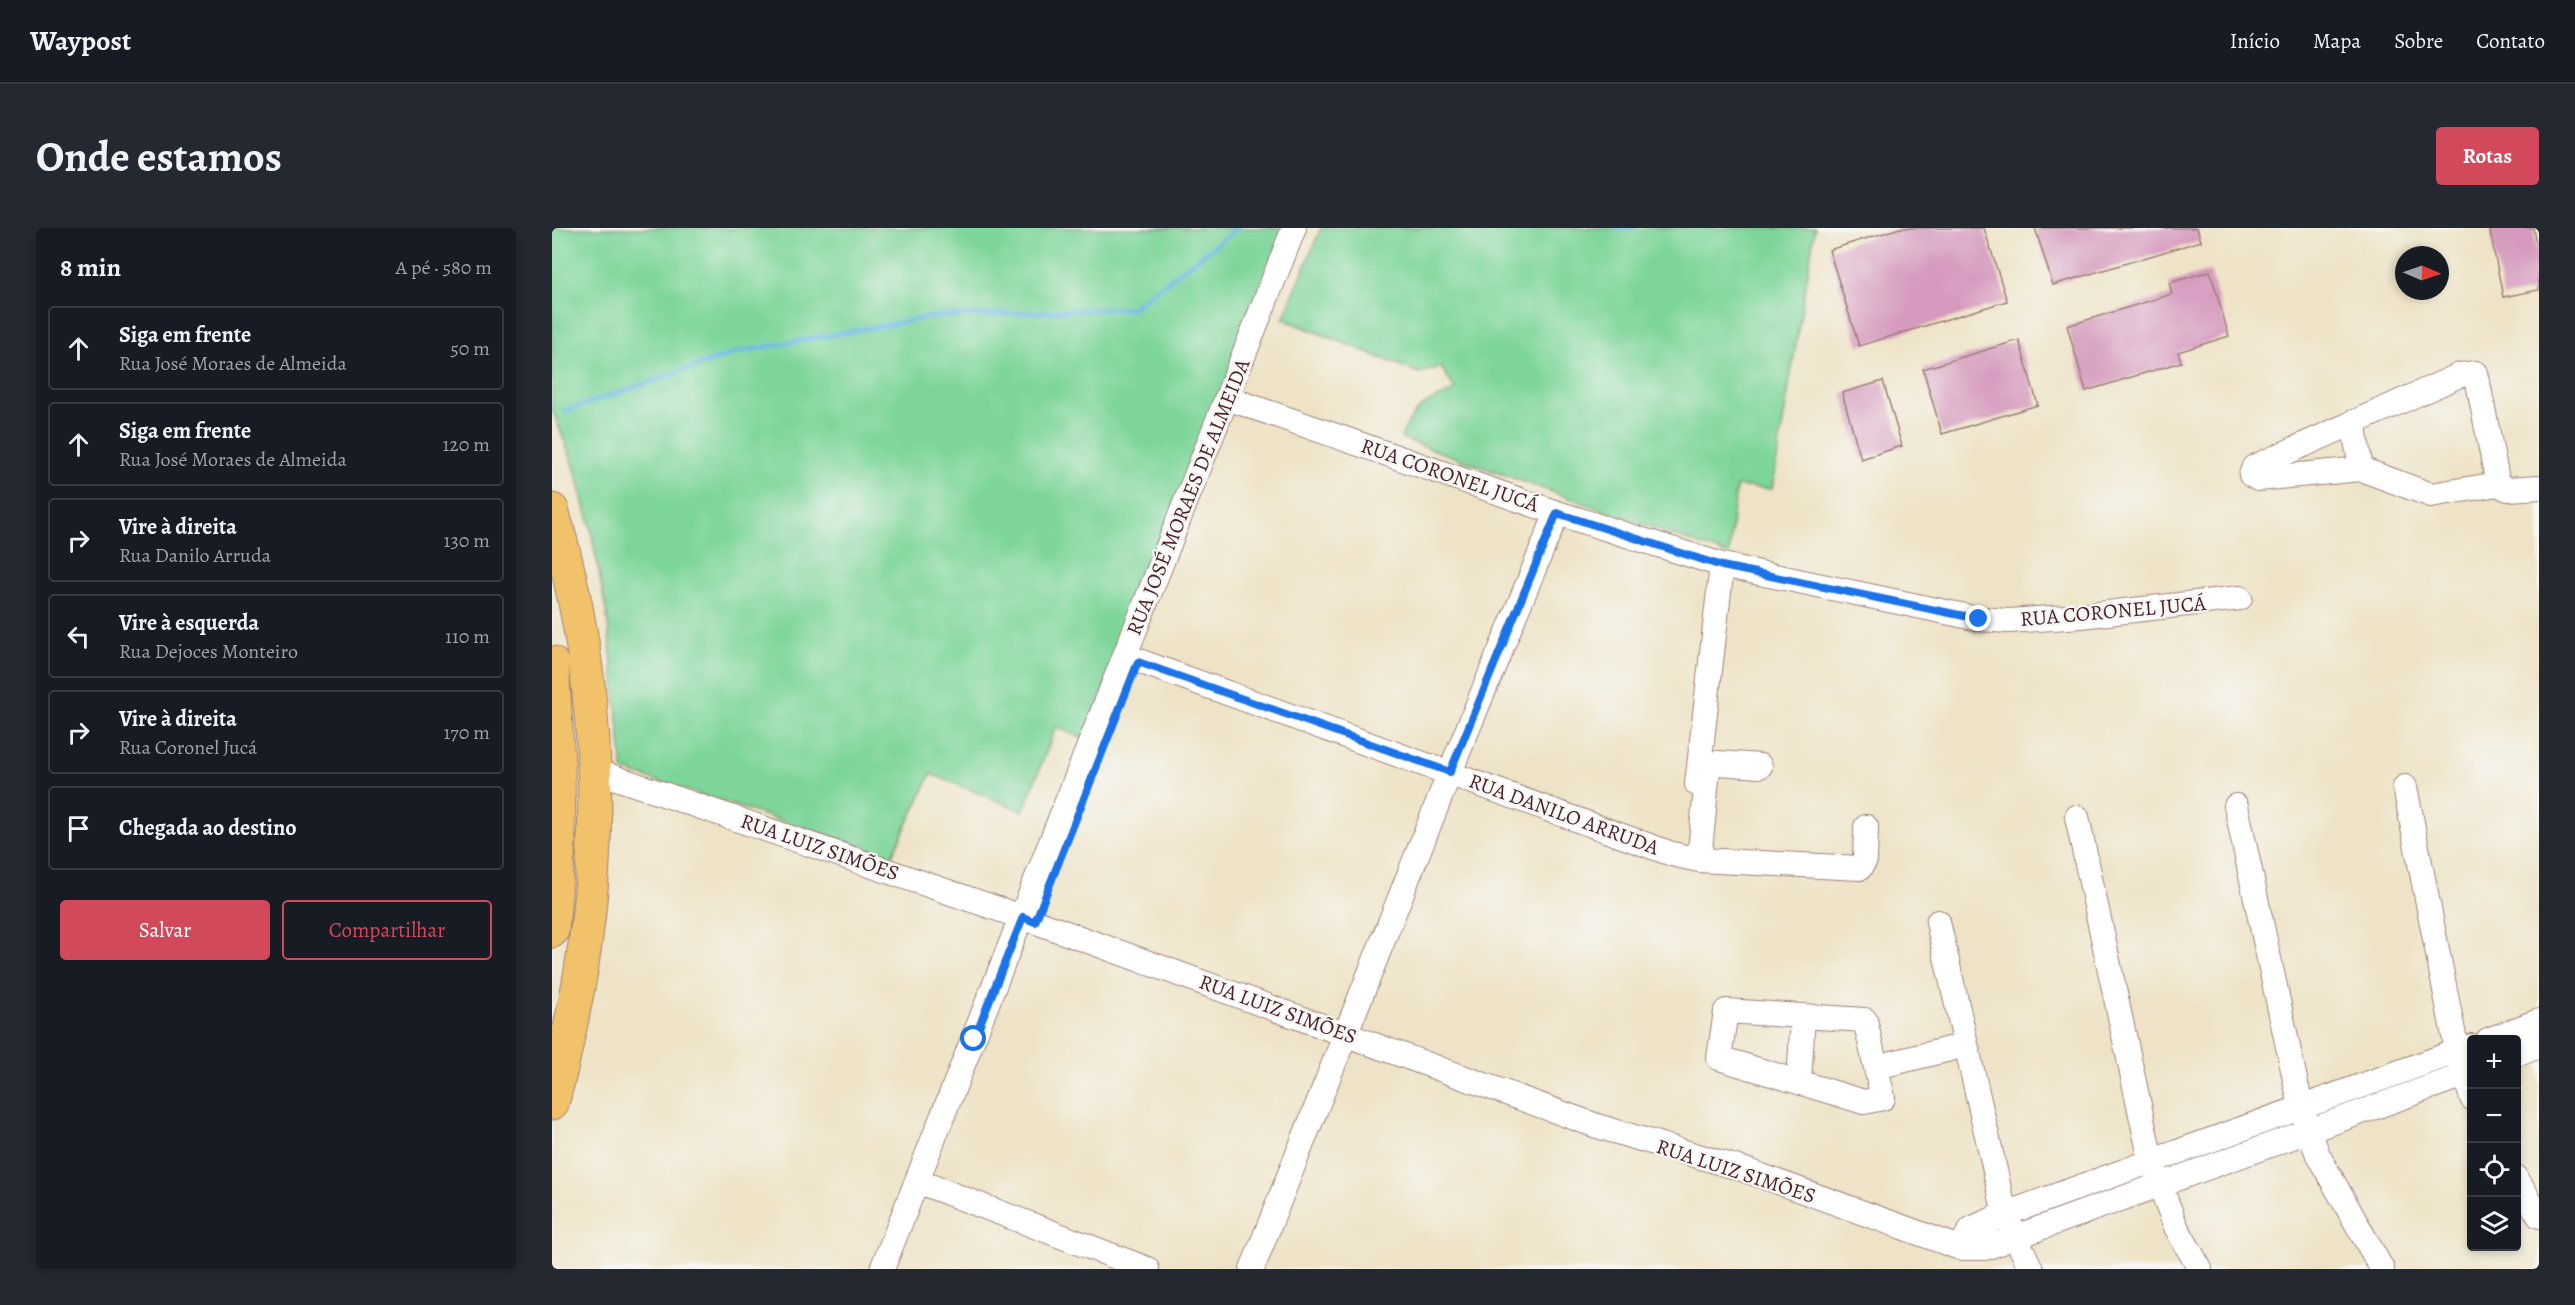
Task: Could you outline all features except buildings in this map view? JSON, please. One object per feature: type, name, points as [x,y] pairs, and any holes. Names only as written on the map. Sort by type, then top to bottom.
[{"type":"highway","points":[[552,510],[573,590],[596,771],[594,870],[587,936],[581,977],[552,1103]]},
{"type":"highway","points":[[552,663],[559,844],[552,931]]},
{"type":"street","name":"RUA JOSÉ MORAES DE ALMEIDA","points":[[882,1269],[924,1183],[1029,920],[1234,400],[1294,228]]},
{"type":"street","name":"RUA JOSÉ MORAES DE ALMEIDA","points":[[1234,400],[1310,228]]},
{"type":"street","points":[[2498,484],[2475,373],[2460,375],[2254,466],[2251,475],[2258,479],[2361,469],[2431,495],[2498,484],[2508,475],[2539,472]]},
{"type":"street","name":"RUA CORONEL JUCÁ","points":[[1234,400],[1557,513],[1722,566],[1991,621],[2081,616],[2240,598]]},
{"type":"street","points":[[2353,422],[2361,469]]},
{"type":"street","points":[[2498,484],[2508,489],[2539,487]]},
{"type":"street","points":[[1252,1269],[1450,772],[1557,513]]},
{"type":"street","points":[[1693,859],[1722,566]]},
{"type":"street","name":"RUA DANILO ARRUDA","points":[[1132,659],[1693,859],[1860,868],[1865,860],[1866,827]]},
{"type":"street","points":[[1693,859],[1708,769],[1711,764],[1760,766]]},
{"type":"street","name":"RUA LUIZ SIMÕES","points":[[596,771],[1029,920],[1597,1126],[1745,1170],[1960,1248]]},
{"type":"street","points":[[2406,787],[2467,1067]]},
{"type":"street","points":[[2236,806],[2301,1107],[2318,1155],[2382,1269]]},
{"type":"street","points":[[2077,817],[2151,1161],[2176,1227],[2200,1269]]},
{"type":"street","points":[[1938,922],[2005,1214],[2031,1269]]},
{"type":"street","points":[[1726,1011],[1865,1020],[1876,1067],[1883,1098],[1864,1102],[1719,1058],[1726,1011]]},
{"type":"street","points":[[1798,1082],[1803,1016]]},
{"type":"street","points":[[2501,1035],[2539,1021]]},
{"type":"street","points":[[1876,1067],[1966,1045]]},
{"type":"street","points":[[2521,1053],[2539,1046]]},
{"type":"street","points":[[1960,1248],[1971,1229],[2005,1214],[2464,1048]]},
{"type":"street","points":[[1960,1248],[1984,1248],[2467,1073]]},
{"type":"street","name":"RUA JOSÉ MORAES DE ALMEIDA","points":[[899,1269],[924,1183]]},
{"type":"street","points":[[924,1183],[1147,1269]]},
{"type":"street","points":[[2521,1185],[2539,1216]]},
{"type":"green space","points":[[552,228],[1290,228],[1084,739],[1056,727],[1023,811],[931,774],[892,856],[623,770],[607,615],[590,525],[575,468],[552,409]]},
{"type":"green space","points":[[1321,228],[1815,228],[1772,489],[1736,486],[1729,555],[1401,438],[1417,410],[1455,389],[1441,367],[1419,373],[1283,319]]},
{"type":"waterway","points":[[565,411],[738,352],[930,317],[1132,308],[1238,228]]},
{"type":"waterway","points":[[1616,228],[1633,228]]},
{"type":"route","points":[[974,1039],[1023,917],[1035,922],[1138,662],[1450,772],[1557,513],[1661,544],[1722,566],[1979,619]]}]
